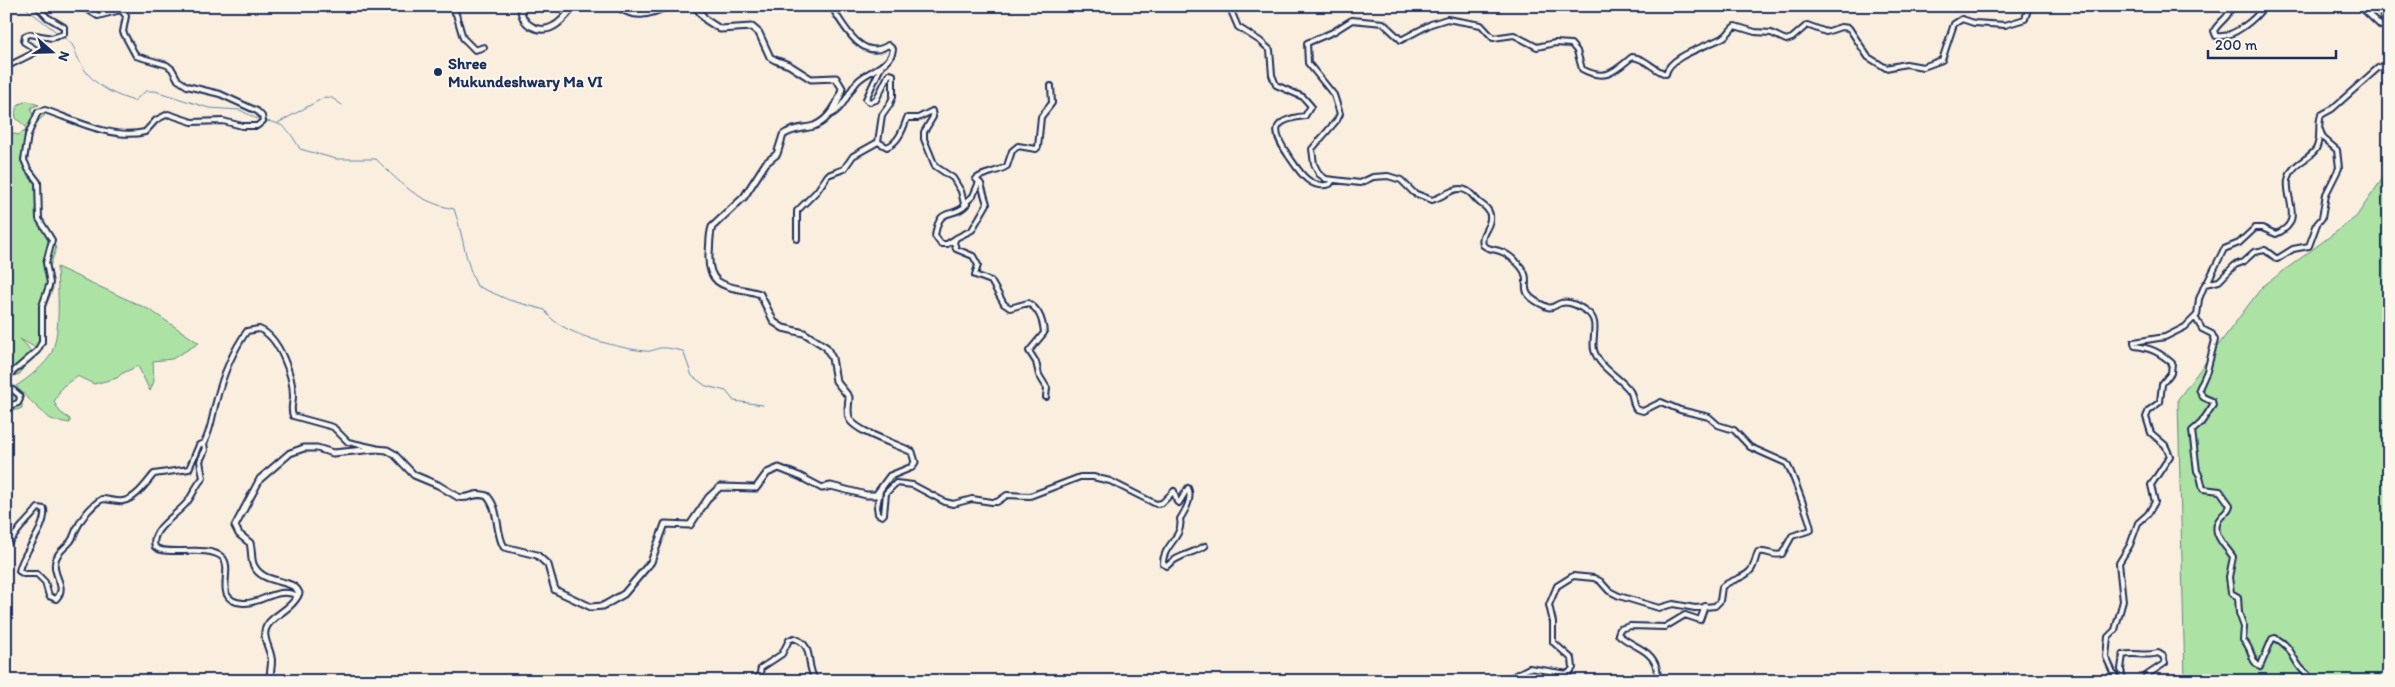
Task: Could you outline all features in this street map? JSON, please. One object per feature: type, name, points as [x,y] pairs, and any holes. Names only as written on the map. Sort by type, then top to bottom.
[{"type":"street","points":[[6,67],[34,53],[35,49],[24,42],[25,36],[36,35],[52,38],[64,34],[64,27],[47,17],[36,6]]},
{"type":"street","points":[[6,378],[40,346],[43,337],[42,306],[50,285],[46,263],[52,240],[39,219],[38,182],[28,169],[24,159],[28,135],[38,112],[45,110],[117,133],[145,132],[156,120],[168,114],[192,122],[223,121],[242,126],[257,126],[263,121],[262,116],[257,111],[220,94],[187,86],[178,80],[175,72],[167,65],[136,56],[123,32],[126,16],[121,10],[98,16],[82,6]]},
{"type":"street","points":[[450,6],[456,14],[465,41],[475,50],[484,47]]},
{"type":"street","points":[[521,6],[522,17],[526,24],[533,28],[546,29],[556,25],[574,6]]},
{"type":"street","points":[[616,6],[636,15],[653,13],[666,6]]},
{"type":"street","points":[[695,6],[706,20],[720,29],[752,27],[759,33],[770,56],[812,79],[836,78],[842,85],[841,97],[827,116]]},
{"type":"street","points":[[832,6],[837,19],[845,30],[855,37],[862,47],[872,49],[891,46],[892,55],[882,65],[861,78],[837,111],[815,125],[783,135],[778,154],[766,163],[744,197],[712,226],[709,267],[718,283],[742,291],[760,294],[770,318],[778,325],[804,333],[823,344],[832,358],[836,381],[848,396],[848,412],[851,421],[866,431],[912,452],[915,462],[912,467],[890,476],[880,491],[877,507],[878,514],[882,516],[884,514],[886,493],[896,483],[913,484],[945,502],[953,504],[972,498],[997,502],[1007,495],[1030,496],[1086,476],[1102,478],[1141,495],[1156,504],[1162,503],[1174,491],[1179,503],[1188,488],[1189,496],[1186,511],[1180,519],[1181,527],[1163,560],[1164,564],[1167,566],[1183,555],[1193,554],[1205,546]]},
{"type":"street","points":[[1229,6],[1238,27],[1260,40],[1270,50],[1272,74],[1276,85],[1303,97],[1311,106],[1305,116],[1287,119],[1278,125],[1276,133],[1280,144],[1298,172],[1307,179],[1326,186],[1333,180]]},
{"type":"street","points":[[1504,681],[1529,668],[1568,674],[1573,668],[1572,658],[1553,642],[1553,622],[1549,605],[1557,586],[1573,576],[1594,578],[1618,596],[1659,608],[1673,604],[1695,608],[1719,604],[1722,586],[1726,582],[1742,578],[1751,571],[1758,552],[1780,555],[1792,536],[1811,530],[1812,524],[1804,512],[1798,487],[1792,479],[1789,465],[1750,447],[1734,430],[1718,425],[1704,415],[1680,410],[1662,402],[1643,411],[1636,409],[1631,393],[1617,376],[1598,359],[1595,353],[1593,342],[1595,321],[1592,316],[1587,311],[1570,303],[1560,303],[1551,308],[1538,304],[1528,296],[1525,291],[1524,272],[1520,266],[1505,253],[1484,245],[1482,236],[1490,219],[1488,211],[1466,191],[1450,191],[1442,197],[1432,200],[1414,194],[1401,180],[1388,176],[1374,177],[1360,183],[1326,179],[1319,174],[1312,155],[1314,146],[1340,114],[1334,95],[1308,63],[1306,46],[1314,39],[1333,32],[1349,20],[1383,23],[1401,40],[1431,24],[1447,19],[1481,25],[1493,38],[1514,35],[1528,44],[1538,47],[1566,43],[1572,45],[1577,51],[1582,69],[1607,76],[1632,57],[1647,62],[1656,70],[1666,74],[1669,65],[1690,52],[1724,37],[1735,26],[1755,32],[1771,32],[1786,40],[1792,38],[1806,25],[1826,32],[1846,27],[1852,30],[1868,57],[1883,67],[1888,68],[1906,64],[1923,67],[1942,60],[1954,24],[1962,19],[1974,24],[2009,25],[2025,19],[2029,6]]},
{"type":"street","points":[[2231,6],[2227,18],[2216,27],[2214,32],[2216,36],[2222,37],[2242,28],[2256,17],[2264,6]]},
{"type":"street","points":[[2360,6],[2380,26],[2384,26],[2385,20],[2378,6]]},
{"type":"street","points":[[2117,681],[2106,657],[2108,637],[2115,630],[2123,601],[2119,563],[2130,545],[2138,524],[2148,514],[2155,502],[2151,485],[2170,456],[2166,444],[2151,433],[2146,417],[2149,410],[2160,402],[2162,384],[2171,373],[2172,363],[2157,351],[2147,347],[2137,347],[2134,343],[2136,341],[2168,336],[2185,327],[2196,317],[2202,291],[2224,249],[2239,243],[2255,228],[2262,228],[2276,234],[2286,227],[2292,213],[2288,182],[2290,173],[2316,148],[2321,115],[2332,110],[2378,68],[2389,64]]},
{"type":"street","points":[[878,142],[882,115],[893,96],[893,75],[889,74],[876,100],[869,102],[866,99],[882,65]]},
{"type":"street","points":[[978,182],[974,196],[967,204],[959,210],[945,213],[937,227],[935,236],[941,244],[947,244],[972,230],[987,204],[978,182],[976,179],[979,176],[992,174],[1007,166],[1012,151],[1018,146],[1036,149],[1040,131],[1040,117],[1052,103],[1051,86]]},
{"type":"street","points":[[878,142],[887,147],[891,146],[902,133],[907,118],[918,118],[932,111],[933,117],[924,132],[924,139],[935,166],[953,178],[962,194],[964,203],[967,204]]},
{"type":"street","points":[[2207,283],[2219,282],[2231,268],[2243,262],[2256,251],[2265,250],[2277,259],[2290,250],[2306,247],[2310,244],[2324,214],[2326,194],[2338,168],[2337,150],[2323,138],[2320,130]]},
{"type":"street","points":[[797,239],[797,211],[817,191],[823,180],[832,172],[844,169],[853,156],[878,142]]},
{"type":"street","points":[[956,238],[954,242],[956,249],[967,252],[977,262],[975,275],[991,281],[1004,304],[1010,308],[1028,303],[1040,314],[1044,333],[1029,351],[1036,362],[1039,375],[1047,388],[1046,397]]},
{"type":"street","points":[[2196,317],[2202,329],[2212,334],[2215,340],[2206,374],[2199,389],[2203,397],[2212,401],[2213,405],[2202,423],[2192,431],[2196,470],[2203,489],[2220,491],[2230,505],[2219,521],[2217,536],[2218,540],[2233,557],[2229,583],[2231,593],[2238,597],[2239,613],[2244,627],[2243,640],[2247,644],[2252,660],[2260,667],[2272,639],[2275,638],[2281,641],[2293,652],[2302,671],[2307,674],[2309,681]]},
{"type":"street","points":[[6,544],[14,539],[25,522],[33,517],[38,508],[44,509],[44,515],[34,542],[19,571],[24,574],[38,574],[45,582],[48,596],[56,599],[60,594],[61,586],[56,574],[55,560],[58,554],[71,541],[93,505],[102,499],[123,501],[128,499],[142,488],[154,474],[189,469],[200,445],[204,443],[210,431],[216,400],[229,364],[248,331],[259,328],[272,336],[290,373],[293,397],[291,409],[293,416],[333,427],[348,442],[394,454],[414,475],[438,485],[458,497],[462,498],[475,494],[487,496],[493,504],[499,536],[504,548],[537,555],[548,565],[555,590],[591,607],[603,606],[630,589],[651,562],[665,524],[669,522],[690,525],[709,497],[720,487],[756,488],[767,473],[779,468],[822,488],[831,486],[871,495],[880,491]]},
{"type":"street","points":[[6,384],[20,399],[18,404],[6,407]]},
{"type":"street","points":[[204,443],[205,450],[200,461],[203,478],[196,485],[187,502],[158,531],[154,540],[155,547],[164,551],[210,553],[222,557],[225,561],[226,589],[231,599],[237,602],[249,604],[267,595],[288,592],[298,596]]},
{"type":"street","points":[[298,596],[297,589],[294,586],[273,581],[258,571],[253,563],[250,544],[235,528],[258,481],[290,453],[313,447],[333,453],[376,449]]},
{"type":"street","points":[[270,681],[271,656],[266,645],[265,633],[268,624],[298,596]]},
{"type":"street","points":[[1658,681],[1657,669],[1646,651],[1622,638],[1618,634],[1620,629],[1630,626],[1665,627],[1685,615],[1700,620],[1704,606]]},
{"type":"street","points":[[758,681],[761,668],[782,654],[789,640],[794,638],[804,642],[810,670],[816,681]]},
{"type":"street","points":[[2123,681],[2121,668],[2123,655],[2137,654],[2148,656],[2158,653],[2163,656],[2165,663],[2143,681]]},
{"type":"green space","points":[[27,101],[39,105],[32,107],[31,111],[34,116],[39,116],[43,113],[45,115],[35,126],[31,134],[27,166],[30,174],[41,188],[43,224],[56,249],[49,269],[53,288],[44,311],[44,337],[40,347],[36,348],[20,339],[30,349],[32,358],[26,362],[20,374],[9,377],[9,391],[22,402],[22,408],[17,410],[6,408],[6,131],[18,135],[25,131],[26,127],[16,118],[15,112],[19,104]]},
{"type":"green space","points":[[2389,169],[2389,681],[2185,681],[2178,399],[2262,287],[2356,217]]},
{"type":"green space","points":[[57,267],[150,310],[199,343],[172,359],[153,361],[154,381],[150,391],[138,366],[117,378],[94,384],[77,376],[62,387],[54,402],[60,412],[70,419],[70,423],[51,419],[16,386],[31,376],[52,352],[58,322]]},
{"type":"waterway","points":[[23,6],[59,34]]},
{"type":"waterway","points":[[62,36],[73,46],[78,59],[91,78],[104,88],[118,95],[134,101],[146,91],[155,91],[209,108],[240,110],[261,121]]},
{"type":"waterway","points":[[278,123],[325,97],[332,98],[342,105]]},
{"type":"waterway","points":[[265,121],[278,124],[287,129],[300,149],[336,159],[376,159],[402,184],[420,197],[454,209],[477,286],[509,300],[545,310],[551,318],[562,326],[590,338],[635,350],[649,351],[669,348],[683,351],[692,376],[706,386],[726,391],[734,401],[763,405]]},
{"type":"place","name":"Shree Mukundeshwary Ma VI","points":[[438,72]]}]
